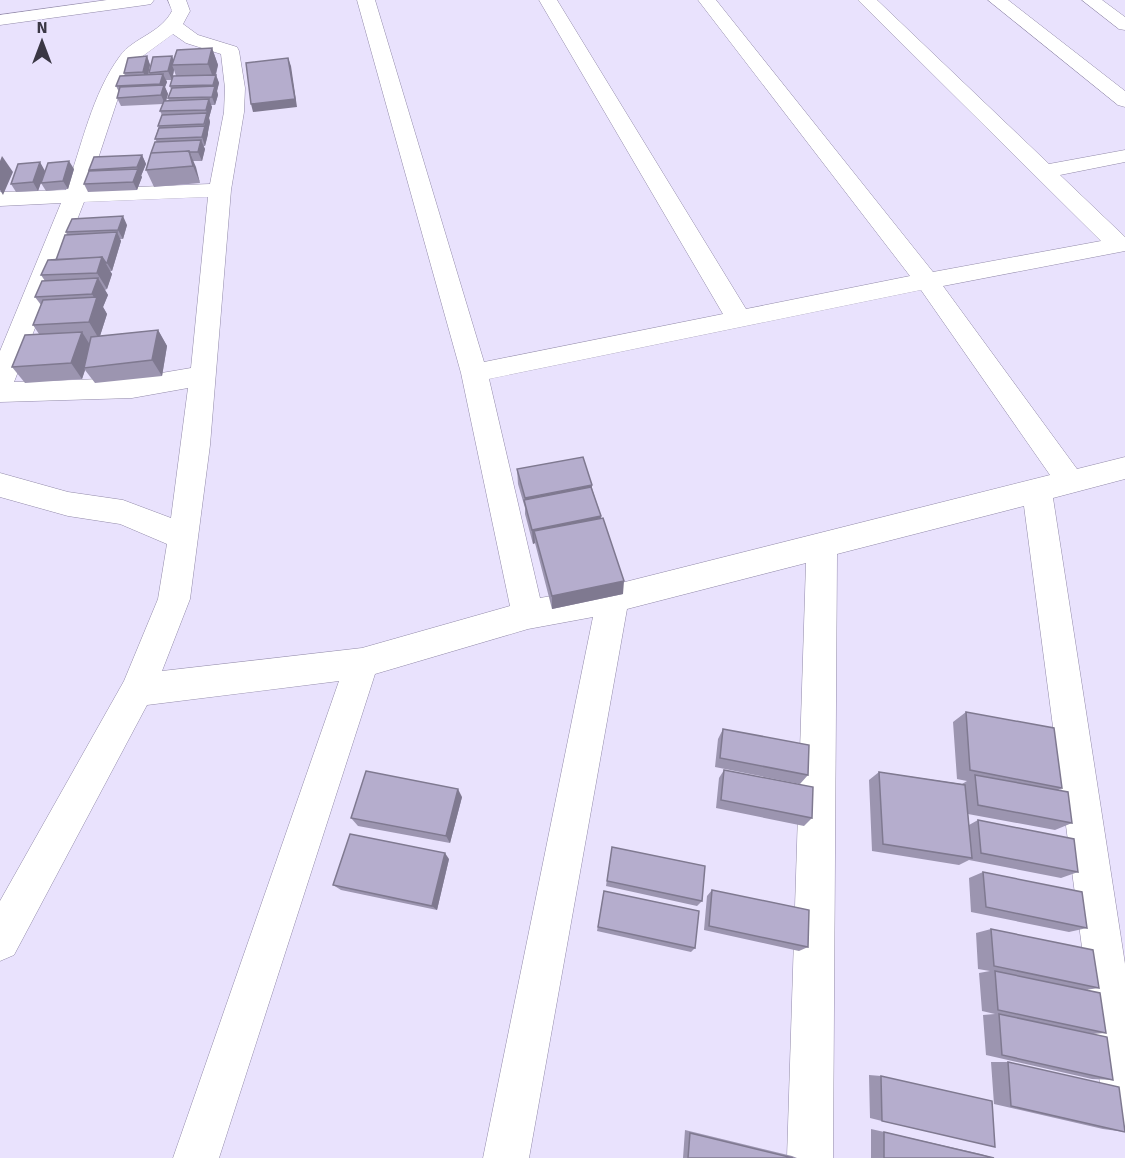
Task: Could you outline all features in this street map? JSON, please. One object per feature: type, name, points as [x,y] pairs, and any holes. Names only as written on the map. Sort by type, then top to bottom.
[{"type":"street","points":[[0,20],[145,0]]},
{"type":"street","points":[[0,383],[75,196],[114,80],[129,57],[173,26],[181,11],[177,0]]},
{"type":"street","points":[[366,0],[474,373],[528,615]]},
{"type":"street","points":[[548,0],[739,319]]},
{"type":"street","points":[[708,0],[927,281],[1053,485],[1125,1107]]},
{"type":"street","points":[[867,0],[1043,172],[1122,244]]},
{"type":"street","points":[[997,0],[1125,101]]},
{"type":"street","points":[[1091,0],[1125,24]]},
{"type":"street","points":[[0,941],[10,899],[137,690],[174,599],[202,376],[220,190],[234,112],[235,88],[230,51],[192,39],[173,26]]},
{"type":"street","points":[[1043,172],[1125,156]]},
{"type":"street","points":[[0,200],[220,190]]},
{"type":"street","points":[[474,373],[1122,244]]},
{"type":"street","points":[[0,392],[132,388],[202,376]]},
{"type":"street","points":[[137,690],[362,663],[528,615],[613,599],[1125,468]]},
{"type":"street","points":[[0,485],[68,504],[123,512],[183,538]]},
{"type":"street","points":[[810,1158],[822,545]]},
{"type":"street","points":[[506,1158],[613,599]]},
{"type":"street","points":[[196,1158],[362,663]]},
{"type":"building","points":[[212,48],[208,64],[172,65],[177,50]]},
{"type":"building","points":[[147,56],[143,72],[124,73],[128,58]]},
{"type":"building","points":[[172,56],[168,71],[149,73],[153,57]]},
{"type":"building","points":[[288,58],[295,99],[251,104],[246,63]]},
{"type":"building","points":[[163,74],[160,84],[116,86],[120,76]]},
{"type":"building","points":[[216,75],[213,85],[170,86],[173,76]]},
{"type":"building","points":[[164,85],[161,95],[117,98],[120,87]]},
{"type":"building","points":[[215,86],[212,97],[168,98],[172,88]]},
{"type":"building","points":[[209,99],[206,110],[160,111],[164,101]]},
{"type":"building","points":[[207,113],[204,124],[158,126],[162,115]]},
{"type":"building","points":[[205,126],[202,137],[155,139],[159,128]]},
{"type":"building","points":[[201,140],[198,152],[151,153],[155,142]]},
{"type":"building","points":[[189,151],[193,166],[146,170],[151,153]]},
{"type":"building","points":[[142,155],[137,167],[89,170],[94,157]]},
{"type":"building","points":[[69,161],[63,181],[41,183],[48,163]]},
{"type":"building","points":[[40,162],[33,182],[11,184],[18,164]]},
{"type":"building","points":[[138,169],[133,182],[84,184],[89,171]]},
{"type":"building","points":[[123,216],[118,230],[66,232],[72,219]]},
{"type":"building","points":[[117,232],[107,263],[102,257],[56,260],[65,235]]},
{"type":"building","points":[[102,257],[97,273],[41,275],[48,260]]},
{"type":"building","points":[[98,278],[92,294],[35,297],[42,281]]},
{"type":"building","points":[[97,297],[89,322],[33,325],[43,300]]},
{"type":"building","points":[[158,330],[152,360],[84,368],[91,337]]},
{"type":"building","points":[[82,332],[71,363],[12,367],[25,335]]},
{"type":"building","points":[[583,457],[592,485],[525,498],[517,469]]},
{"type":"building","points":[[591,487],[601,516],[532,530],[524,500]]},
{"type":"building","points":[[603,518],[624,581],[552,596],[534,531]]},
{"type":"building","points":[[966,712],[1054,728],[1062,788],[970,770]]},
{"type":"building","points":[[723,729],[809,745],[808,775],[720,758]]},
{"type":"building","points":[[724,770],[813,787],[812,818],[721,800]]},
{"type":"building","points":[[366,771],[458,789],[446,836],[351,818]]},
{"type":"building","points":[[879,772],[965,785],[972,858],[883,844]]},
{"type":"building","points":[[975,775],[1068,792],[1072,823],[978,805]]},
{"type":"building","points":[[978,820],[1074,839],[1078,872],[981,853]]},
{"type":"building","points":[[350,834],[445,853],[432,906],[333,885]]},
{"type":"building","points":[[612,847],[705,866],[702,901],[607,881]]},
{"type":"building","points":[[983,872],[1082,892],[1087,928],[986,907]]},
{"type":"building","points":[[712,890],[809,910],[808,947],[709,926]]},
{"type":"building","points":[[604,891],[699,911],[695,948],[598,927]]},
{"type":"building","points":[[991,929],[1093,950],[1099,988],[994,966]]},
{"type":"building","points":[[995,971],[1100,993],[1106,1033],[998,1010]]},
{"type":"building","points":[[999,1014],[1107,1037],[1113,1080],[1002,1055]]},
{"type":"building","points":[[1008,1062],[1119,1087],[1125,1132],[1011,1106]]},
{"type":"building","points":[[881,1076],[992,1101],[995,1147],[882,1121]]},
{"type":"building","points":[[884,1132],[994,1158],[884,1158]]},
{"type":"building","points":[[690,1133],[793,1158],[688,1158]]}]
